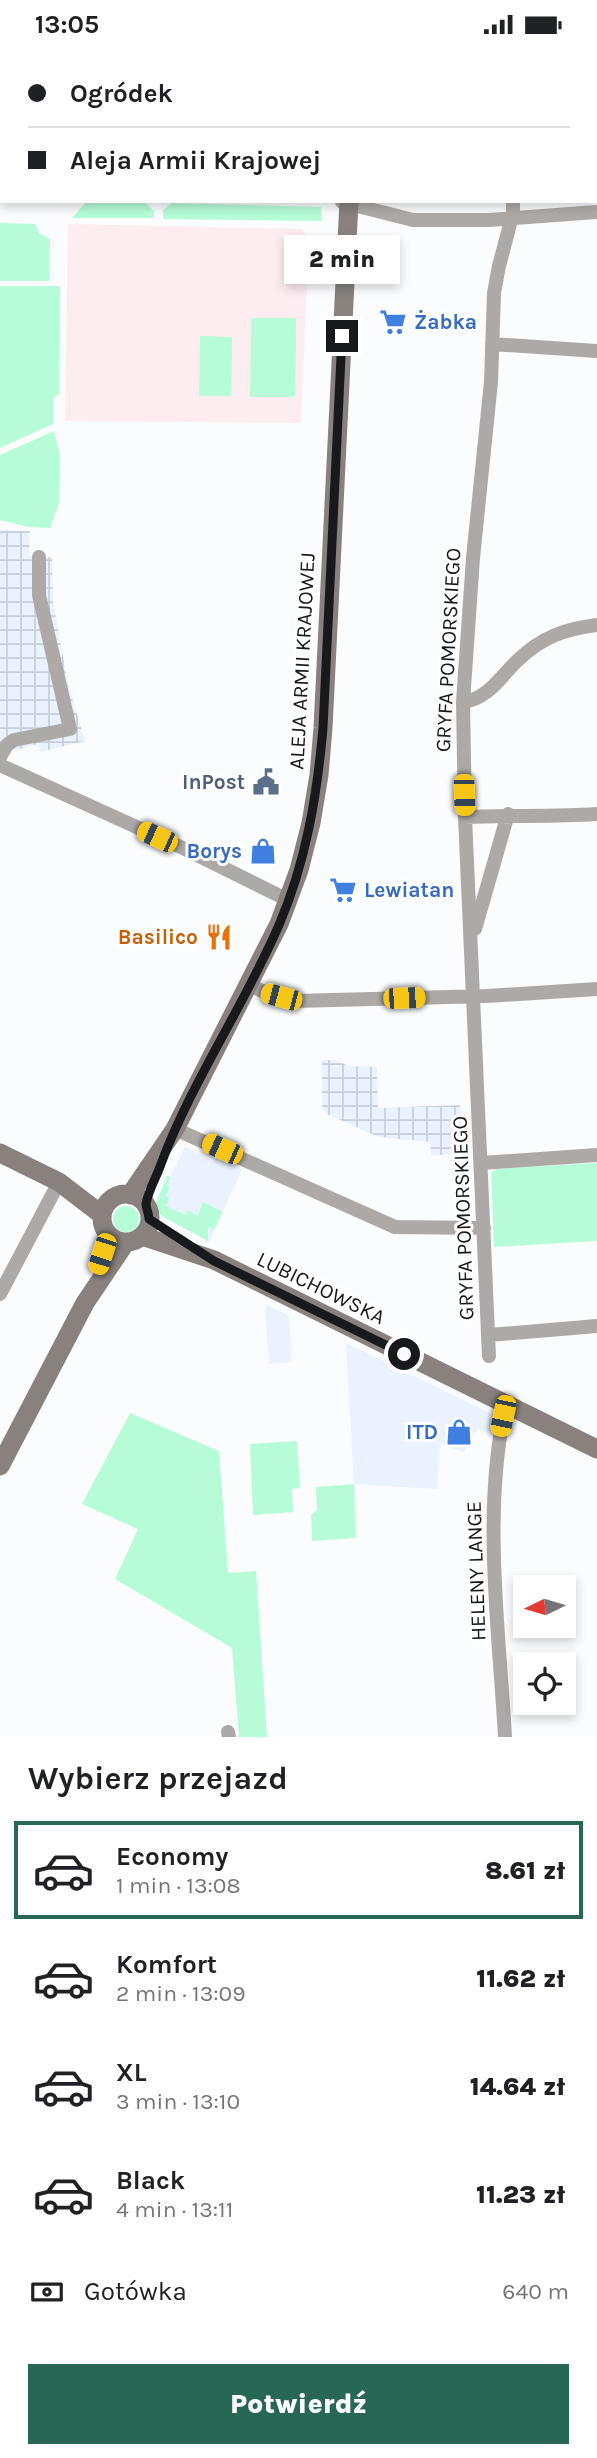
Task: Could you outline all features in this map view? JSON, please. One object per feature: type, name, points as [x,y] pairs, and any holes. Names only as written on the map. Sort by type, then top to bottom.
[{"type":"main road","name":"ALEJA ARMII KRAJOWEJ","points":[[131,1218],[250,985],[288,900],[311,823],[323,728],[346,203]]},
{"type":"main road","name":"LUBICHOWSKA","points":[[0,1153],[131,1218]]},
{"type":"main road","name":"LUBICHOWSKA","points":[[59,1182],[102,1215],[106,1205],[597,1449]]},
{"type":"main road","points":[[0,1466],[131,1218]]},
{"type":"street","points":[[350,203],[412,220],[510,219],[597,212]]},
{"type":"street","name":"GRYFA POMORSKIEGO","points":[[489,1356],[464,817],[463,702],[472,571],[491,382],[496,277],[513,213],[513,203]]},
{"type":"street","points":[[492,344],[597,351]]},
{"type":"street","points":[[0,757],[7,745],[15,740],[70,729],[39,595],[39,557]]},
{"type":"street","points":[[463,702],[488,692],[520,658],[556,633],[597,625]]},
{"type":"street","points":[[0,765],[185,849],[288,900]]},
{"type":"street","points":[[471,941],[508,814]]},
{"type":"street","points":[[464,817],[508,814],[558,817],[597,814]]},
{"type":"street","points":[[250,985],[266,993],[295,1001],[474,996],[597,989]]},
{"type":"street","points":[[174,1132],[395,1227],[484,1228]]},
{"type":"street","points":[[482,1163],[597,1155]]},
{"type":"street","points":[[0,1294],[59,1182]]},
{"type":"street","points":[[489,1335],[597,1326]]},
{"type":"street","name":"HELENY LANGE","points":[[505,1737],[493,1527],[500,1430],[506,1405]]},
{"type":"shaded area","points":[[68,224],[302,229],[309,238],[301,423],[65,421]]},
{"type":"shaded area","points":[[0,530],[30,531],[29,556],[52,557],[53,602],[68,684],[85,741],[41,752],[38,744],[15,750],[0,743]]},
{"type":"shaded area","points":[[322,1060],[334,1060],[349,1066],[377,1067],[378,1108],[460,1105],[463,1155],[431,1155],[430,1142],[379,1137],[329,1115],[322,1108]]},
{"type":"shaded area","points":[[185,1147],[213,1162],[216,1157],[242,1169],[209,1242],[162,1217],[158,1201]]},
{"type":"shaded area","points":[[265,1304],[289,1316],[292,1362],[269,1364]]},
{"type":"shaded area","points":[[346,1343],[494,1415],[492,1435],[478,1428],[464,1452],[440,1444],[437,1489],[354,1484]]},
{"type":"green space","points":[[85,203],[145,203],[154,211],[154,218],[72,218]]},
{"type":"green space","points":[[172,203],[321,207],[322,221],[163,219],[163,210]]},
{"type":"green space","points":[[0,223],[35,224],[39,233],[50,239],[49,281],[0,281]]},
{"type":"green space","points":[[0,286],[60,286],[59,394],[53,399],[53,424],[0,448]]},
{"type":"green space","points":[[251,318],[296,318],[295,397],[250,397]]},
{"type":"green space","points":[[200,336],[232,337],[231,396],[199,396]]},
{"type":"green space","points":[[54,431],[60,455],[59,503],[50,528],[28,527],[0,520],[0,455]]},
{"type":"green space","points":[[597,1163],[597,1241],[494,1247],[491,1173],[496,1169]]},
{"type":"green space","points":[[167,1176],[171,1177],[167,1185],[170,1187],[166,1206],[185,1215],[188,1210],[198,1216],[203,1202],[223,1212],[214,1229],[208,1227],[208,1241],[159,1214],[156,1202]]},
{"type":"green space","points":[[126,1206],[135,1210],[139,1219],[135,1228],[126,1232],[117,1228],[113,1219],[117,1210]]},
{"type":"green space","points":[[130,1413],[219,1451],[228,1573],[256,1571],[267,1737],[239,1737],[232,1648],[115,1579],[138,1529],[82,1504]]},
{"type":"green space","points":[[297,1441],[300,1488],[292,1489],[293,1512],[253,1515],[250,1444]]},
{"type":"green space","points":[[354,1484],[356,1538],[312,1541],[311,1515],[317,1510],[316,1487]]},
{"type":"place","name":"Żabka","points":[[393,322]]},
{"type":"place","name":"InPost","points":[[266,782]]},
{"type":"place","name":"Borys","points":[[263,851]]},
{"type":"place","name":"Lewiatan","points":[[343,890]]},
{"type":"place","name":"Basilico","points":[[219,937]]},
{"type":"place","name":"ITD","points":[[459,1432]]},
{"type":"route","points":[[342,336],[323,728],[311,823],[299,870],[279,924],[172,1134],[146,1205],[149,1219],[214,1261],[404,1354]]}]
